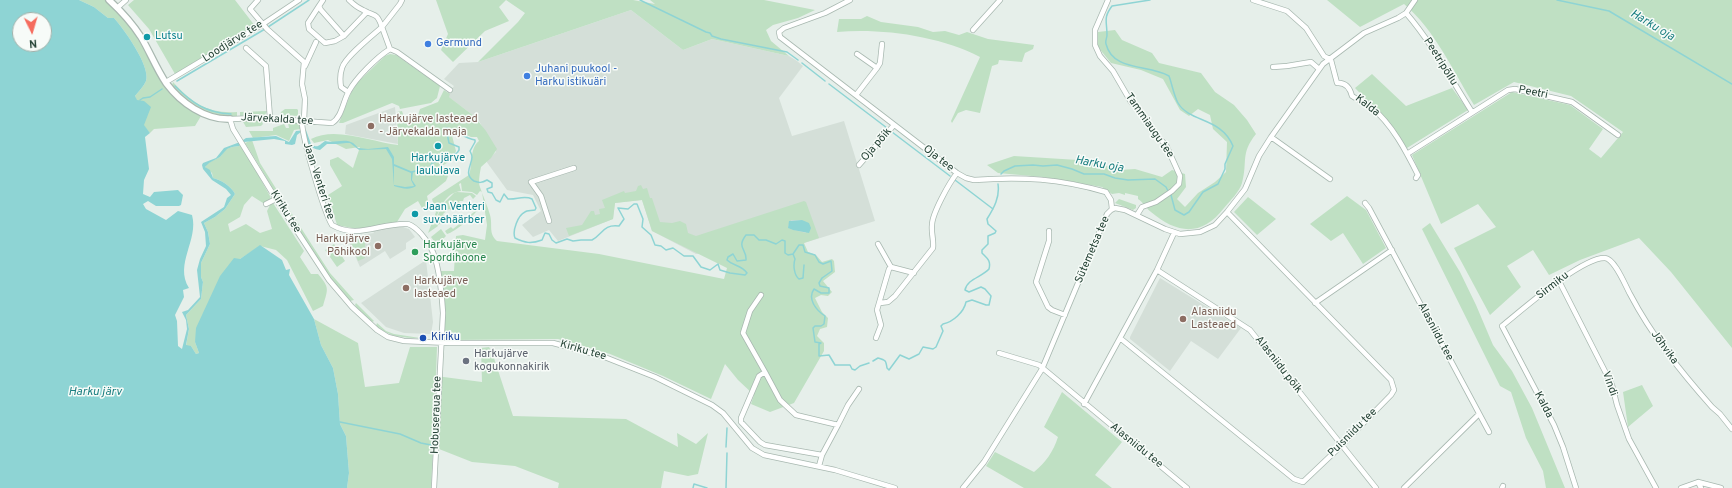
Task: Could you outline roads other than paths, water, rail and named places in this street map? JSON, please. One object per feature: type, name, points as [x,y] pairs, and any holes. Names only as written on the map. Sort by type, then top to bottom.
[{"type":"street","name":"Järvekalda tee","points":[[109,0],[139,35],[166,82],[182,99],[204,114],[217,118],[270,118],[303,120],[328,124],[336,121],[348,92],[357,80],[390,50]]},
{"type":"street","points":[[117,8],[126,0]]},
{"type":"street","points":[[258,0],[250,9],[265,26],[304,62],[304,66]]},
{"type":"street","name":"Loodjärve tee","points":[[166,82],[265,26],[299,0]]},
{"type":"street","points":[[323,0],[308,23],[309,29],[325,43],[335,41],[344,36],[367,12]]},
{"type":"street","points":[[349,0],[367,12],[372,12],[379,18],[390,50],[397,52],[450,90]]},
{"type":"street","points":[[348,92],[341,87],[340,80],[342,66],[358,48],[382,27],[402,0]]},
{"type":"street","name":"Oja tee","points":[[850,0],[825,13],[784,28],[780,32],[780,37],[957,173],[966,178],[974,180],[1034,178],[1092,188],[1106,192],[1111,200],[1112,209]]},
{"type":"street","points":[[973,30],[1000,0]]},
{"type":"street","name":"Tammiaugu tee","points":[[1108,0],[1095,30],[1095,45],[1100,56],[1114,71],[1131,102],[1143,115],[1151,130],[1166,145],[1180,176],[1178,184],[1172,192],[1156,202],[1142,208],[1137,215]]},
{"type":"street","points":[[1254,0],[1287,11],[1306,28],[1324,56],[1328,59]]},
{"type":"street","name":"Sütemetsa tee","points":[[966,487],[984,462],[1042,369],[1107,214],[1112,209],[1125,210],[1174,232],[1186,234],[1200,232],[1215,225],[1245,189],[1259,156],[1270,137],[1318,69],[1328,59],[1364,33],[1406,13],[1415,0]]},
{"type":"street","points":[[319,6],[344,36]]},
{"type":"street","name":"Peetripõllu","points":[[1406,13],[1431,46],[1472,112]]},
{"type":"street","points":[[304,66],[316,42]]},
{"type":"street","points":[[856,95],[880,63],[882,44]]},
{"type":"street","points":[[246,48],[266,66],[270,118]]},
{"type":"street","points":[[857,54],[877,68]]},
{"type":"street","name":"Kalda","points":[[1328,59],[1333,66],[1337,83],[1344,84],[1351,89],[1352,96],[1370,106],[1384,121],[1407,154],[1418,175],[1416,178]]},
{"type":"street","points":[[1273,67],[1311,62],[1318,69]]},
{"type":"street","name":"Jaan Venteri tee","points":[[304,66],[302,84],[305,100],[303,132],[332,225],[339,229],[354,232],[406,224],[413,226],[431,248],[432,252],[442,304],[441,343]]},
{"type":"street","name":"Peetri","points":[[1407,154],[1508,90],[1520,89],[1572,102],[1618,135]]},
{"type":"street","name":"Kiriku tee","points":[[230,119],[233,129],[276,199],[329,280],[351,306],[377,330],[388,337],[398,340],[441,343],[554,343],[602,356],[654,377],[712,405],[723,413],[752,448],[758,452],[776,458],[819,466],[854,475],[895,488]]},
{"type":"street","name":"Oja põik","points":[[859,165],[894,125]]},
{"type":"street","points":[[1270,137],[1330,179]]},
{"type":"street","points":[[549,221],[542,196],[531,182],[574,168]]},
{"type":"street","points":[[880,303],[888,302],[895,296],[933,248],[931,226],[932,220],[944,194],[957,173]]},
{"type":"street","points":[[266,204],[276,199]]},
{"type":"street","name":"Alasniidu tee","points":[[1365,203],[1392,250],[1478,414],[1489,432]]},
{"type":"street","name":"Puisniidu tee","points":[[1120,338],[1294,479],[1303,482],[1342,446],[1391,395],[1394,390],[1391,380],[1227,212]]},
{"type":"street","points":[[1049,231],[1049,241],[1036,282],[1048,307],[1065,315]]},
{"type":"street","points":[[1084,404],[1156,270],[1174,232]]},
{"type":"street","points":[[878,244],[891,267],[914,273]]},
{"type":"street","points":[[1315,303],[1392,250]]},
{"type":"street","name":"Sirmiku","points":[[1502,326],[1571,271],[1587,263],[1604,258],[1610,259]]},
{"type":"street","name":"Jõhvika","points":[[1610,259],[1636,306],[1663,349],[1712,407],[1732,428]]},
{"type":"street","points":[[876,338],[881,325],[877,310],[889,269],[891,267]]},
{"type":"street","name":"Alasniidu põik","points":[[1156,270],[1250,330],[1376,488]]},
{"type":"street","name":"Vindi","points":[[1559,281],[1612,385],[1629,440],[1656,488]]},
{"type":"street","points":[[761,295],[750,311],[743,333],[780,400],[796,415],[838,425]]},
{"type":"street","name":"Kalda","points":[[1502,326],[1554,425],[1563,447],[1576,488]]},
{"type":"street","name":"Hobuseraua tee","points":[[434,488],[441,343]]},
{"type":"street","name":"Alasniidu tee","points":[[1000,353],[1039,365],[1084,404],[1187,488]]},
{"type":"street","points":[[765,372],[759,376],[741,418],[741,422],[760,442],[765,445],[822,455]]},
{"type":"street","points":[[819,466],[822,455],[848,405],[860,388]]},
{"type":"street","points":[[1404,488],[1478,414]]},
{"type":"street","points":[[1698,482],[1701,488]]},
{"type":"street","points":[[1681,488],[1698,482],[1721,488]]},
{"type":"water","name":"Harku järv","points":[[0,0],[79,0],[94,7],[108,18],[114,18],[124,30],[140,57],[146,74],[146,81],[135,96],[137,100],[144,101],[151,107],[144,125],[150,133],[145,137],[149,169],[144,180],[143,194],[150,197],[154,192],[178,190],[183,195],[181,205],[179,206],[156,206],[148,201],[143,204],[146,209],[166,220],[178,211],[192,215],[192,234],[184,270],[185,279],[189,288],[183,290],[184,297],[175,315],[177,321],[178,346],[182,349],[187,329],[186,320],[182,312],[188,310],[200,297],[197,270],[206,246],[205,232],[201,222],[224,207],[227,198],[231,195],[226,189],[212,180],[203,169],[203,163],[216,158],[224,148],[246,138],[276,136],[289,142],[296,131],[306,130],[311,144],[315,146],[318,146],[325,141],[347,141],[351,142],[358,148],[368,149],[388,147],[394,157],[394,164],[413,172],[412,180],[416,186],[408,189],[394,186],[392,159],[386,149],[359,150],[350,143],[346,143],[327,144],[320,150],[313,148],[301,132],[297,135],[295,144],[292,145],[285,144],[285,141],[274,139],[244,142],[239,146],[227,149],[220,157],[205,167],[210,170],[213,178],[226,184],[235,194],[225,209],[204,223],[208,232],[210,244],[201,263],[201,277],[203,282],[201,299],[186,315],[189,329],[186,345],[191,346],[196,354],[199,353],[195,342],[196,328],[220,276],[234,258],[240,259],[260,245],[282,260],[286,270],[290,269],[289,275],[314,319],[321,345],[333,368],[338,394],[340,424],[346,436],[349,473],[347,488],[0,488]],"holes":[[[394,166],[411,173],[411,180],[414,186],[405,187],[394,185]]]},
{"type":"water","points":[[802,220],[809,223],[811,228],[809,233],[788,228],[789,221]]},
{"type":"waterway","points":[[177,81],[265,29],[309,0]]},
{"type":"waterway","points":[[640,0],[710,33],[712,36],[787,52],[798,60]]},
{"type":"waterway","name":"Harku oja","points":[[1150,0],[1112,6],[1107,14],[1106,20],[1106,43],[1110,53],[1116,59],[1124,63],[1161,72],[1169,76],[1178,103],[1183,109],[1221,130],[1228,137],[1233,146],[1218,184],[1203,192],[1189,212],[1184,215],[1175,210],[1171,195]]},
{"type":"waterway","name":"Harku oja","points":[[1557,0],[1609,11],[1732,84]]},
{"type":"waterway","points":[[802,63],[825,81]]},
{"type":"waterway","points":[[829,84],[887,128]]},
{"type":"waterway","points":[[175,86],[200,106],[214,112],[231,114]]},
{"type":"waterway","points":[[140,100],[150,97],[162,89]]},
{"type":"waterway","name":"Harku oja","points":[[412,172],[430,167],[432,163],[457,153],[459,147],[449,143],[446,128],[453,130],[467,138],[475,140],[470,151],[472,160],[469,175],[476,182],[487,180],[492,183],[492,187],[487,189],[488,192],[492,193],[496,200],[500,202],[504,194],[508,199],[526,197],[532,199],[536,208],[535,210],[527,211],[522,214],[514,231],[515,238],[522,241],[535,242],[542,240],[545,233],[549,234],[552,240],[556,243],[567,239],[573,241],[592,240],[606,228],[610,226],[619,226],[624,219],[618,208],[628,209],[634,204],[637,204],[643,219],[642,227],[651,235],[655,245],[661,246],[666,250],[673,248],[684,256],[693,256],[701,267],[710,270],[718,264],[720,270],[745,275],[747,273],[743,268],[727,260],[728,257],[733,254],[737,261],[746,260],[742,246],[743,239],[746,235],[754,235],[759,240],[766,240],[776,244],[782,240],[785,241],[785,253],[788,255],[793,254],[799,245],[803,245],[805,252],[815,255],[819,262],[823,264],[831,261],[832,271],[822,278],[819,283],[820,286],[829,288],[829,293],[821,293],[814,289],[812,293],[812,300],[814,304],[818,311],[825,316],[824,324],[813,328],[815,342],[821,343],[819,344],[819,356],[829,355],[835,365],[850,365],[852,369],[855,370],[860,366],[869,363]]},
{"type":"waterway","points":[[892,132],[950,176]]},
{"type":"waterway","name":"Harku oja","points":[[1001,174],[1015,166],[1057,165],[1084,174],[1104,174],[1115,178],[1128,180],[1155,179],[1166,187],[1168,191]]},
{"type":"waterway","points":[[955,180],[993,209]]},
{"type":"waterway","name":"Harku oja","points":[[873,361],[878,358],[884,360],[889,370],[900,355],[909,359],[919,354],[923,347],[933,349],[936,347],[943,331],[941,326],[958,316],[966,302],[972,300],[989,305],[991,296],[985,289],[981,287],[969,292],[965,290],[969,283],[986,272],[990,266],[989,262],[982,253],[982,250],[988,244],[988,236],[996,231],[988,224],[987,219],[996,202],[998,184]]},
{"type":"waterway","name":"Harku oja","points":[[793,254],[795,259],[795,272],[799,279],[803,278],[804,265]]},
{"type":"waterway","points":[[340,422],[400,434],[421,443],[431,445]]},
{"type":"waterway","points":[[726,447],[727,428]]},
{"type":"waterway","points":[[726,488],[727,453]]},
{"type":"waterway","points":[[693,488],[694,484],[707,488]]},
{"type":"place","name":"Lutsu","points":[[147,37]]},
{"type":"place","name":"Germund","points":[[428,44]]},
{"type":"place","name":"Juhani puukool - Harku istikuäri","points":[[527,76]]},
{"type":"place","name":"Harkujärve lasteaed - Järvekalda maja","points":[[371,126]]},
{"type":"place","name":"Harkujärve laululava","points":[[438,146]]},
{"type":"place","name":"Jaan Venteri suvehäärber","points":[[415,214]]},
{"type":"place","name":"Harkujärve Põhikool","points":[[378,246]]},
{"type":"place","name":"Harkujärve Spordihoone","points":[[415,252]]},
{"type":"place","name":"Harkujärve lasteaed","points":[[406,288]]},
{"type":"place","name":"Alasniidu Lasteaed","points":[[1183,319]]},
{"type":"place","name":"Kiriku","points":[[423,338]]},
{"type":"place","name":"Harkujärve kogukonnakirik","points":[[466,361]]}]
